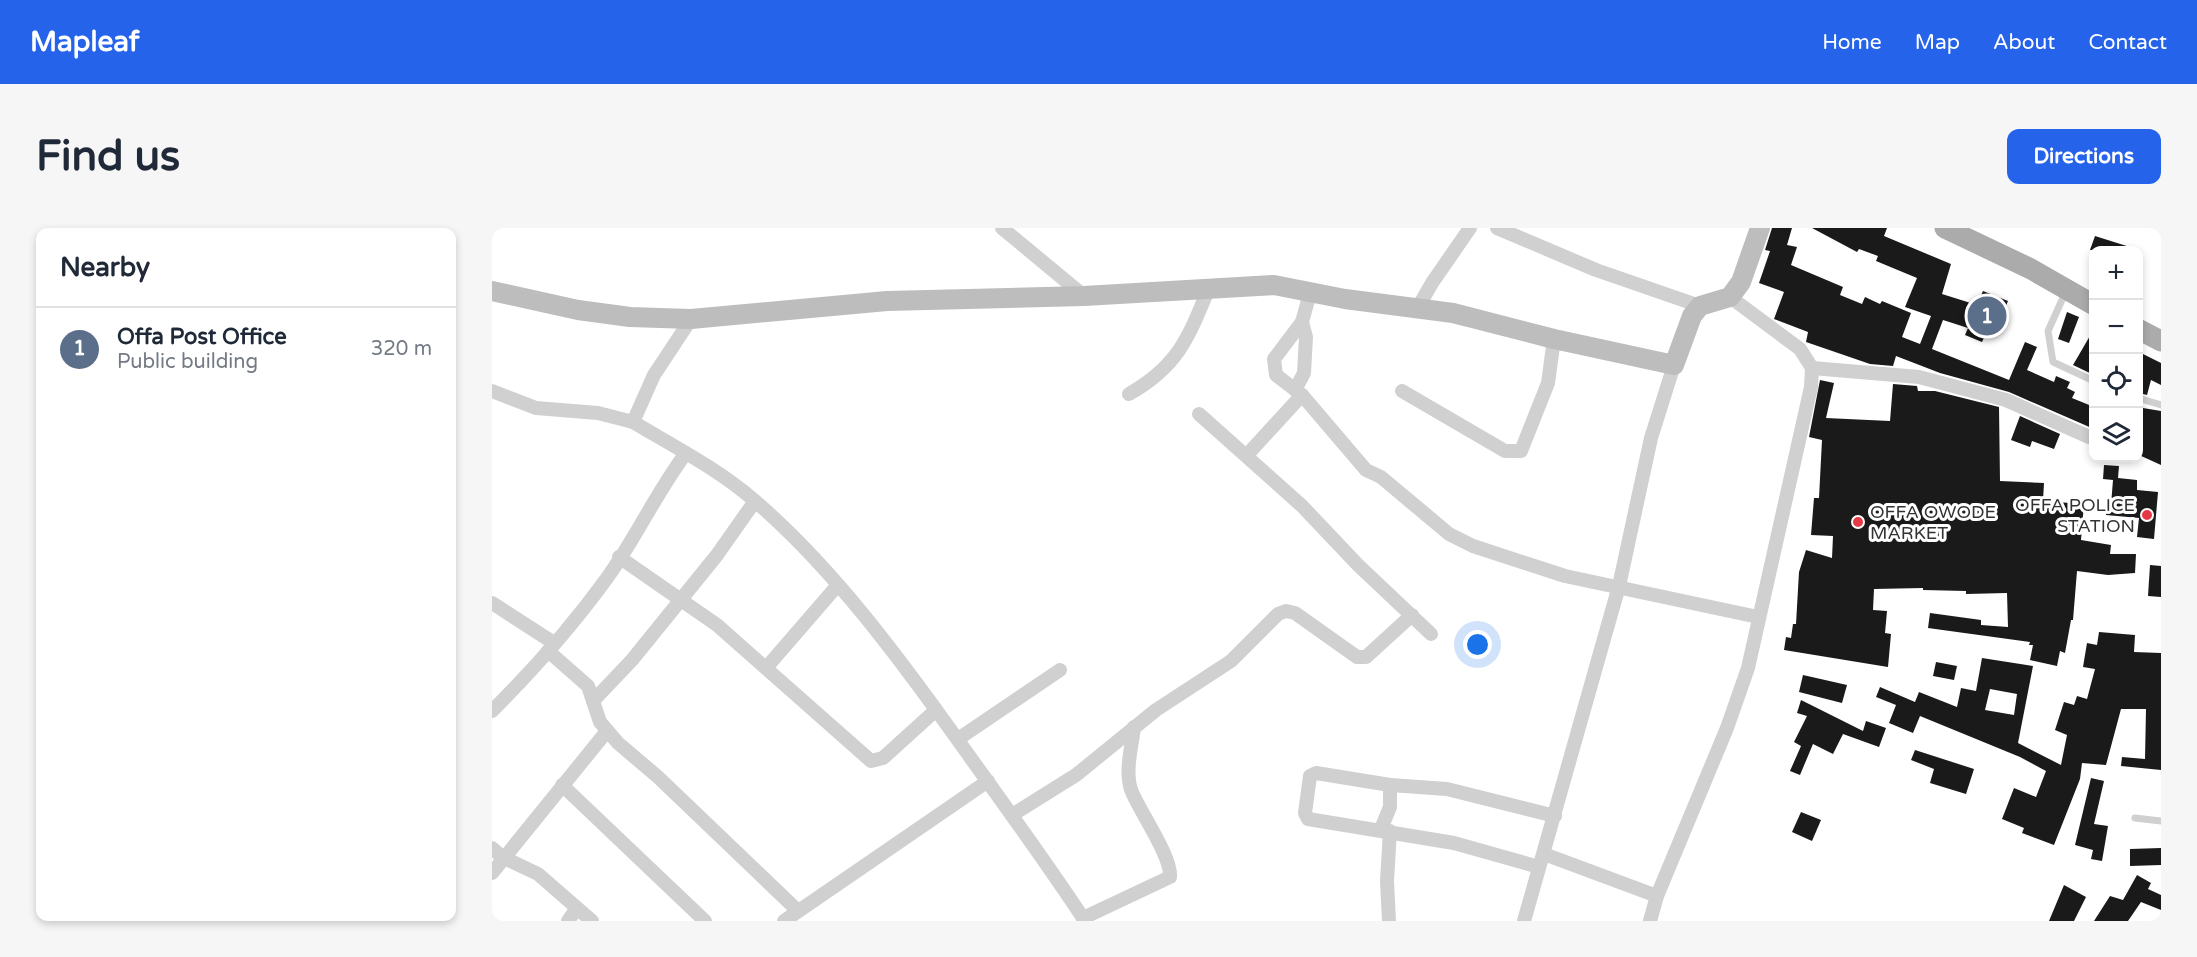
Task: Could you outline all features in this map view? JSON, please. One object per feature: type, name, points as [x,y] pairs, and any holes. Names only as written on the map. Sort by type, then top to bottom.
[{"type":"main road","points":[[1945,228],[2031,269],[2089,302]]},
{"type":"main road","points":[[2143,331],[2161,341]]},
{"type":"street","points":[[1002,228],[1084,296]]},
{"type":"street","points":[[1418,309],[1432,283],[1470,228]]},
{"type":"street","points":[[1497,228],[1596,270],[1700,306]]},
{"type":"street","points":[[1524,921],[1619,586],[1651,438],[1674,364],[1692,316],[1700,306],[1730,297],[1741,282],[1760,228]]},
{"type":"street","points":[[492,291],[578,310],[630,317],[691,319],[887,301],[1084,296],[1274,285],[1310,293],[1453,313],[1554,339],[1674,364]]},
{"type":"street","points":[[1129,394],[1155,380],[1187,341],[1208,290]]},
{"type":"street","points":[[1310,293],[1302,322],[1274,359],[1276,375],[1298,392],[1366,470],[1381,477],[1449,534],[1473,546],[1532,567],[1758,616]]},
{"type":"street","points":[[1650,921],[1657,896],[1727,728],[1748,668],[1811,387],[1812,368],[1800,349],[1730,297]]},
{"type":"street","points":[[633,422],[654,375],[691,319]]},
{"type":"street","points":[[1246,455],[1298,392],[1304,373],[1306,338],[1302,322]]},
{"type":"street","points":[[1402,391],[1505,451],[1521,451],[1548,382],[1554,339]]},
{"type":"street","points":[[1812,368],[1919,377],[2006,400],[2089,437]]},
{"type":"street","points":[[492,391],[536,408],[598,413],[633,422],[719,472],[755,501],[874,627],[988,781],[1084,920],[1170,877],[1159,844],[1132,792],[1130,764],[1134,726]]},
{"type":"street","points":[[1199,414],[1246,455],[1431,634]]},
{"type":"street","points":[[492,711],[551,647],[607,577],[665,480],[686,453]]},
{"type":"street","points":[[593,701],[618,677],[717,555],[755,501]]},
{"type":"street","points":[[619,557],[680,598],[766,668],[871,761],[883,758],[936,710]]},
{"type":"street","points":[[766,668],[837,586]]},
{"type":"street","points":[[493,604],[551,647],[588,686],[600,722],[607,731],[797,910]]},
{"type":"street","points":[[1012,815],[1076,775],[1134,726],[1190,685],[1231,661],[1278,614],[1286,611],[1295,613],[1358,657],[1366,657],[1412,615]]},
{"type":"street","points":[[957,739],[1060,670]]},
{"type":"street","points":[[492,873],[497,853],[562,785],[607,731]]},
{"type":"street","points":[[1539,867],[1454,843],[1308,819],[1305,813],[1310,776],[1316,773],[1390,785],[1447,789],[1555,816]]},
{"type":"street","points":[[784,921],[988,781]]},
{"type":"street","points":[[562,785],[705,921]]},
{"type":"street","points":[[1389,921],[1385,830],[1390,807],[1390,785]]},
{"type":"street","points":[[497,853],[538,874],[592,921]]},
{"type":"street","points":[[1544,854],[1657,896]]},
{"type":"street","points":[[568,921],[577,908]]},
{"type":"lane","points":[[2067,290],[2048,331],[2053,362],[2089,379]]},
{"type":"lane","points":[[2143,399],[2161,405]]},
{"type":"lane","points":[[2135,818],[2161,821]]},
{"type":"building","points":[[1772,228],[1792,228],[1787,245],[1797,247],[1791,265],[1843,287],[1840,295],[1862,304],[1865,297],[1880,304],[1882,301],[1911,313],[1902,337],[1920,344],[1931,316],[1905,307],[1917,278],[1876,261],[1878,256],[1859,249],[1857,252],[1812,228],[1887,228],[1884,236],[1951,264],[1942,294],[1977,305],[1983,291],[2008,301],[1994,334],[1987,331],[1982,342],[1965,335],[1968,328],[1943,320],[1932,349],[2009,380],[2025,342],[2037,347],[2027,370],[2054,382],[2056,376],[2070,382],[2067,388],[2075,392],[2072,398],[2089,405],[2089,427],[2009,392],[1940,373],[1896,356],[1893,366],[1870,364],[1806,342],[1808,332],[1774,319],[1784,292],[1759,283],[1770,251],[1765,250]]},
{"type":"building","points":[[2095,236],[2127,246],[2091,246]]},
{"type":"building","points":[[2067,312],[2079,317],[2069,343],[2058,339]]},
{"type":"building","points":[[2089,338],[2089,373],[2073,365]]},
{"type":"building","points":[[2143,354],[2161,363],[2161,385],[2151,380],[2147,395],[2143,394]]},
{"type":"building","points":[[1820,380],[1834,383],[1826,418],[1890,421],[1893,384],[1917,386],[1918,391],[1935,391],[1999,407],[2000,481],[2044,483],[2043,501],[2084,504],[2081,540],[2111,545],[2110,554],[2136,554],[2135,573],[2108,575],[2077,571],[2073,620],[2071,620],[2065,653],[2060,651],[2057,666],[2030,660],[2033,645],[2029,645],[2030,642],[1928,628],[1930,613],[1981,620],[1981,625],[2008,627],[2007,593],[1966,594],[1966,591],[1923,590],[1923,588],[1874,589],[1873,610],[1887,611],[1885,633],[1891,634],[1888,667],[1784,650],[1786,637],[1791,638],[1793,624],[1796,624],[1799,572],[1806,550],[1832,558],[1833,536],[1811,535],[1814,498],[1819,498],[1822,440],[1809,437]]},
{"type":"building","points":[[2143,408],[2161,411],[2161,465],[2143,457]]},
{"type":"building","points":[[2020,416],[2060,434],[2054,449],[2032,441],[2030,447],[2011,440]]},
{"type":"building","points":[[2104,465],[2119,466],[2118,478],[2137,480],[2137,490],[2158,492],[2154,539],[2137,537],[2139,518],[2106,515],[2107,504],[2111,505],[2113,480],[2103,479]]},
{"type":"building","points":[[2150,565],[2161,566],[2161,597],[2148,596]]},
{"type":"building","points":[[2099,632],[2135,635],[2134,652],[2161,653],[2161,770],[2121,766],[2122,757],[2145,759],[2146,709],[2121,709],[2106,765],[2082,763],[2080,779],[2054,845],[2022,833],[2024,828],[2002,819],[2014,788],[2036,797],[2046,771],[2020,757],[1920,716],[1913,733],[1889,723],[1896,705],[1876,697],[1880,687],[1915,702],[1919,692],[1957,707],[1961,688],[1976,691],[1982,658],[2033,666],[2018,743],[2061,765],[2067,735],[2055,730],[2064,702],[2074,705],[2077,696],[2087,699],[2095,669],[2083,667],[2087,643],[2097,645]],"holes":[[[1990,689],[2017,694],[2014,715],[1985,710]]]},
{"type":"building","points":[[1936,662],[1957,666],[1954,680],[1933,676]]},
{"type":"building","points":[[1803,675],[1847,685],[1842,703],[1799,692]]},
{"type":"building","points":[[1801,700],[1863,731],[1866,721],[1886,728],[1879,747],[1843,734],[1833,754],[1813,744],[1800,775],[1790,771],[1801,746],[1794,742],[1807,716],[1797,713]]},
{"type":"building","points":[[1915,750],[1974,769],[1966,794],[1930,783],[1934,769],[1911,760]]},
{"type":"building","points":[[2091,778],[2104,781],[2094,824],[2108,826],[2102,861],[2091,859],[2093,850],[2075,845]]},
{"type":"building","points":[[1801,812],[1821,820],[1812,841],[1792,832]]},
{"type":"building","points":[[2161,848],[2161,865],[2130,866],[2130,849]]},
{"type":"building","points":[[2137,875],[2151,883],[2148,889],[2161,895],[2161,910],[2141,902],[2128,921],[2094,921],[2110,896],[2123,900]]},
{"type":"building","points":[[2064,885],[2086,897],[2074,921],[2049,921]]},
{"type":"place","name":"Offa Post Office","points":[[1987,316]]},
{"type":"place","name":"OFFA POLICE STATION","points":[[2147,515]]},
{"type":"place","name":"OFFA OWODE MARKET","points":[[1858,522]]}]
